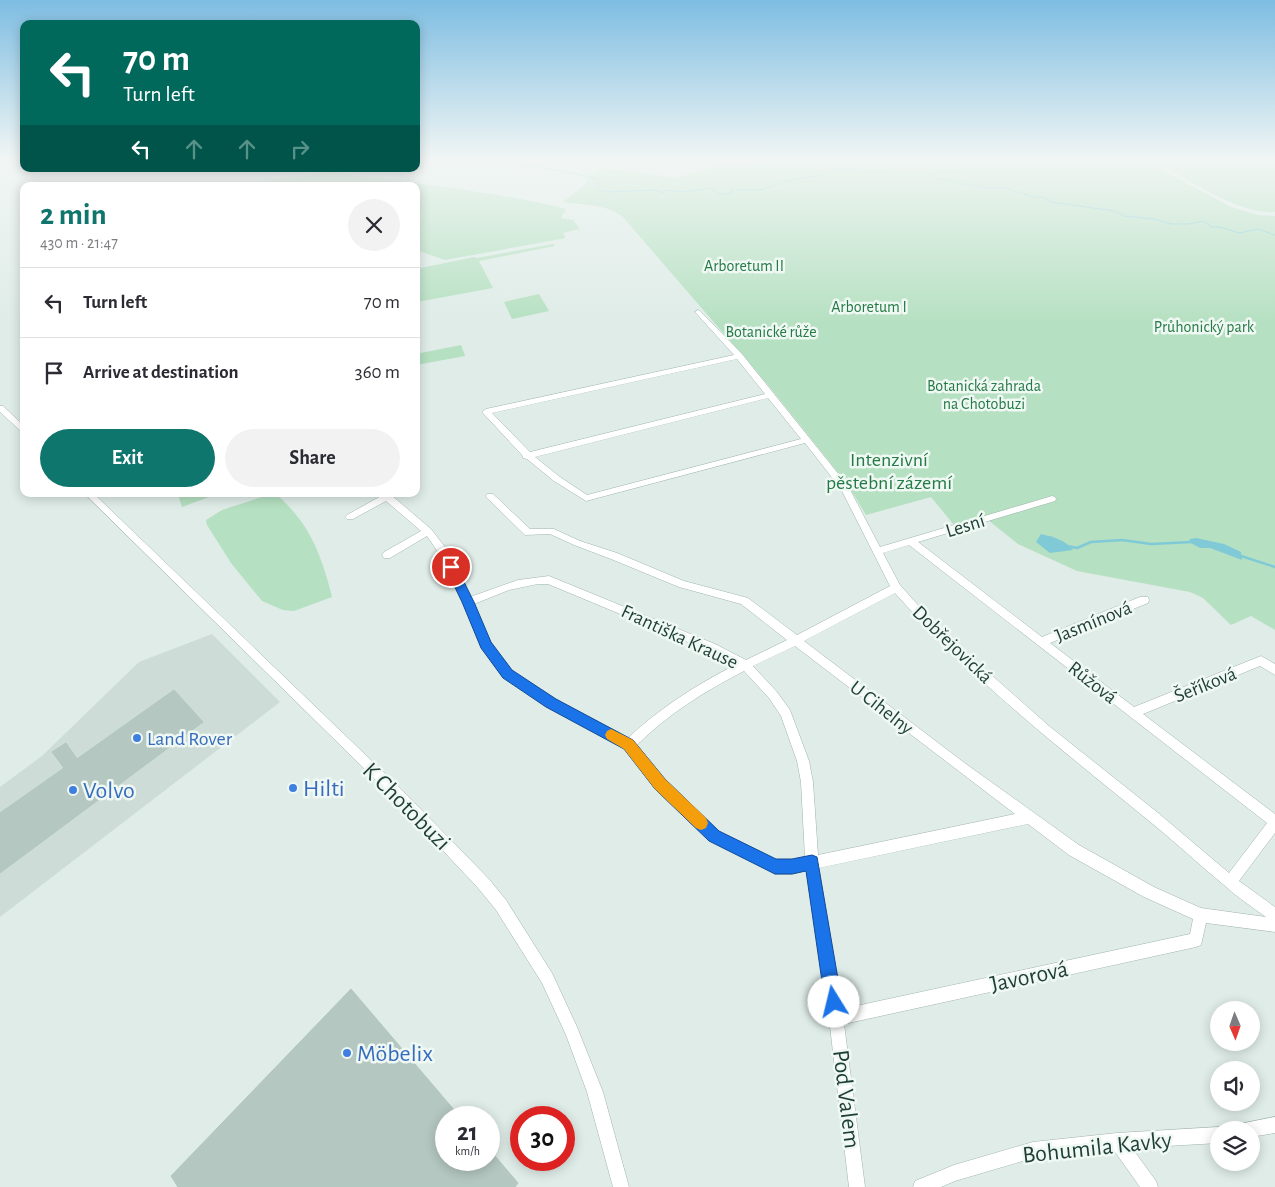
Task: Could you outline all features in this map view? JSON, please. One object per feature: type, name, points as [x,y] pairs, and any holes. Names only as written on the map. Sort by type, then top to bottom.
[{"type":"street","name":"Dobřejovická","points":[[698,312],[739,356],[845,488],[896,588],[959,653],[1045,730],[1153,816],[1230,882],[1275,915]]},
{"type":"street","points":[[739,356],[486,412],[526,456],[557,480],[586,498],[807,440]]},
{"type":"street","points":[[526,456],[770,395]]},
{"type":"street","points":[[0,408],[20,427]]},
{"type":"street","name":"U Cihelny","points":[[490,496],[528,533],[551,531],[682,584],[744,601],[954,762],[1074,850],[1150,892],[1200,915],[1275,925]]},
{"type":"street","name":"K Chotobuzi","points":[[92,497],[394,790],[501,905],[547,978],[572,1032],[596,1092],[616,1162],[621,1187]]},
{"type":"street","points":[[350,517],[382,497]]},
{"type":"street","points":[[387,497],[428,531],[442,550],[468,602],[486,645],[508,674],[551,703],[629,744],[660,784],[714,836],[775,867],[792,867],[1030,817]]},
{"type":"street","name":"Lesní","points":[[878,551],[1052,499]]},
{"type":"street","points":[[387,555],[428,531]]},
{"type":"street","name":"Růžová","points":[[912,542],[1275,822]]},
{"type":"street","name":"Františka Krause","points":[[468,602],[514,584],[532,580],[549,580],[679,633],[745,665],[773,695],[786,714],[795,734],[807,782],[812,862]]},
{"type":"street","points":[[629,744],[648,725],[683,699],[896,588]]},
{"type":"street","name":"Jasmínová","points":[[1041,642],[1055,634],[1144,600]]},
{"type":"street","name":"Šeříková","points":[[1133,713],[1261,661],[1275,670]]},
{"type":"street","points":[[1230,882],[1275,822]]},
{"type":"street","name":"Pod Valem","points":[[812,862],[836,1018],[857,1187]]},
{"type":"street","name":"Javorová","points":[[836,1018],[1196,940],[1200,915]]},
{"type":"street","points":[[1260,1128],[1275,1125]]},
{"type":"street","name":"Bohumila Kavky","points":[[921,1187],[954,1173],[1033,1150],[1117,1141],[1210,1136]]},
{"type":"street","points":[[1117,1141],[1150,1187]]},
{"type":"shaded area","points":[[212,634],[280,702],[0,917],[0,787],[42,756],[139,662]]},
{"type":"green space","points":[[420,214],[563,214],[561,218],[573,220],[580,229],[563,233],[566,238],[445,260],[420,251]]},
{"type":"green space","points":[[619,214],[1256,214],[1275,216],[1275,630],[1251,616],[1231,625],[1203,598],[1190,592],[1077,571],[1018,544],[983,516],[954,525],[931,497],[866,515],[848,485],[768,385]]},
{"type":"green space","points":[[553,244],[555,246],[479,261],[493,288],[420,301],[420,268],[474,257]]},
{"type":"green space","points":[[539,294],[549,311],[512,319],[504,302]]},
{"type":"green space","points":[[461,345],[465,356],[420,364],[420,353]]},
{"type":"green space","points":[[179,497],[209,497],[182,507]]},
{"type":"green space","points":[[262,497],[279,497],[298,517],[313,541],[332,597],[294,611],[283,610],[262,601],[231,563],[207,525],[206,520],[222,510]]},
{"type":"water","points":[[1041,534],[1059,539],[1073,550],[1050,553],[1036,542]]},
{"type":"water","points":[[1196,538],[1224,544],[1241,552],[1242,560],[1210,548],[1200,548],[1189,542],[1190,539]]},
{"type":"building","name":"Volvo","points":[[174,690],[203,722],[0,873],[0,813],[64,768],[52,752],[66,743],[77,759]]},
{"type":"building","name":"Möbelix","points":[[351,989],[451,1106],[435,1106],[435,1171],[500,1171],[500,1162],[518,1183],[515,1187],[178,1187],[171,1176]]},
{"type":"waterway","points":[[1121,214],[1154,219],[1171,224],[1189,224],[1203,221],[1212,227],[1220,227],[1239,233],[1258,229],[1275,235]]},
{"type":"waterway","points":[[1067,546],[1077,548],[1091,542],[1122,540],[1151,544],[1192,542]]},
{"type":"waterway","points":[[1241,556],[1275,567]]},
{"type":"slow traffic","points":[[611,735],[629,744],[660,784],[701,823]]},
{"type":"place","name":"Land Rover","points":[[137,738]]},
{"type":"place","name":"Hilti","points":[[293,788]]},
{"type":"place","name":"Volvo","points":[[73,790]]},
{"type":"place","name":"Möbelix","points":[[347,1053]]},
{"type":"route","points":[[451,567],[486,645],[508,674],[551,703],[629,744],[660,784],[714,836],[775,867],[792,867],[812,862],[834,1002]]},
{"type":"park label","name":"Arboretum II","points":[[744,265]]},
{"type":"park label","name":"Arboretum I","points":[[869,306]]},
{"type":"park label","name":"Průhonický park","points":[[1204,326]]},
{"type":"park label","name":"Botanické růže","points":[[771,331]]},
{"type":"park label","name":"Botanická zahrada na Chotobuzi","points":[[984,394]]},
{"type":"park label","name":"Intenzivní pěstební zázemí","points":[[889,470]]}]
